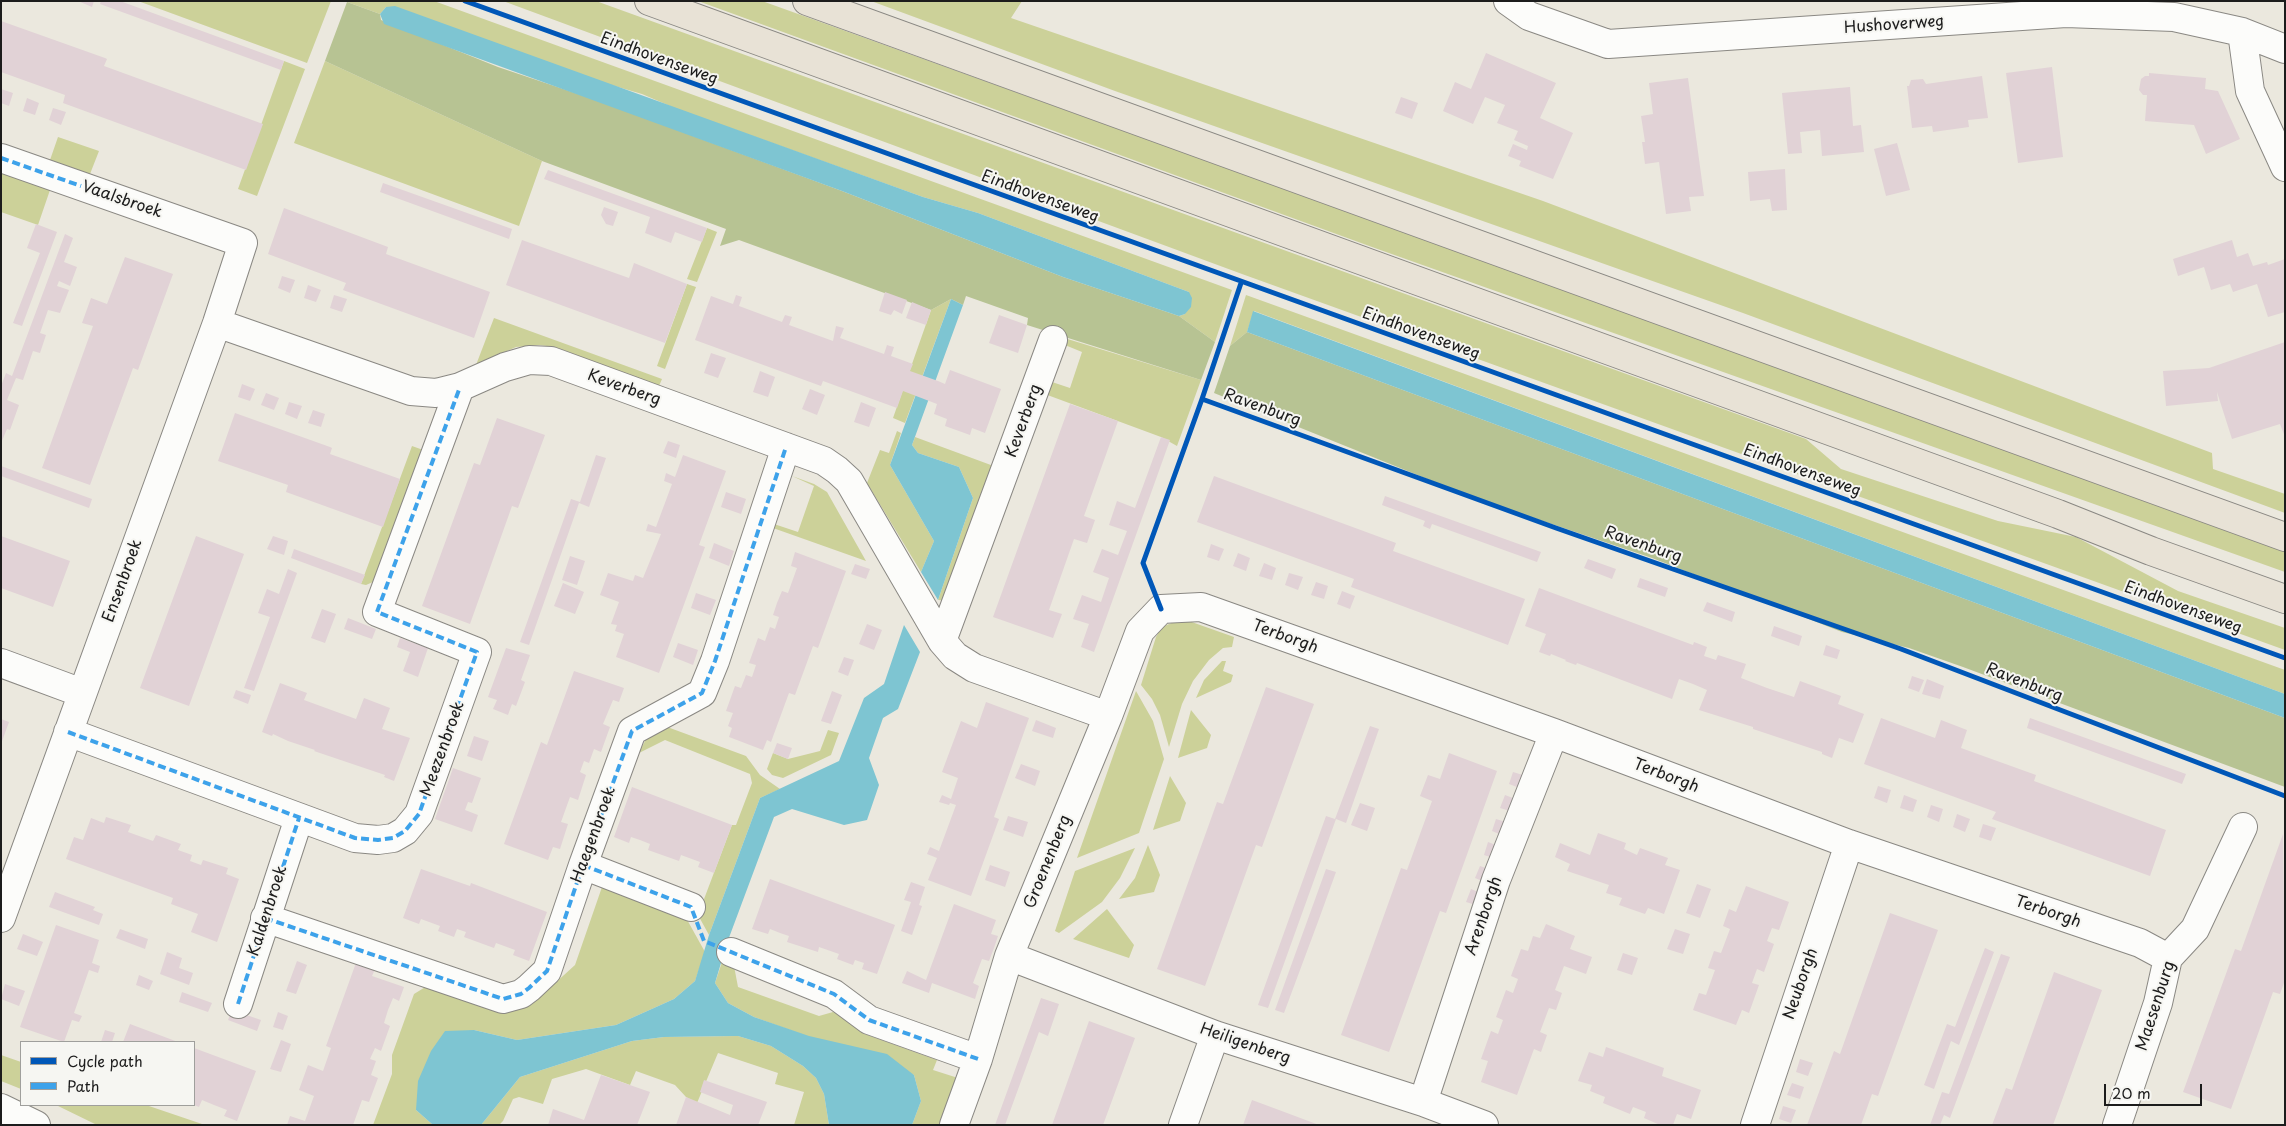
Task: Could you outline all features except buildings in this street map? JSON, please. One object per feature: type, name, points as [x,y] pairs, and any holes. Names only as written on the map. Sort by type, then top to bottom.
[{"type":"main road","points":[[649,1],[2058,514],[2151,551],[2285,599]]},
{"type":"main road","points":[[807,1],[2285,537]]},
{"type":"street","name":"Hushoverweg","points":[[1508,1],[1529,16],[1608,44],[2066,13],[2174,17],[2242,32],[2285,49]]},
{"type":"street","points":[[2242,32],[2250,91],[2285,167]]},
{"type":"street","name":"Vaalsbroek","points":[[1,158],[243,243]]},
{"type":"street","name":"Ensenbroek","points":[[1,918],[217,323],[243,243]]},
{"type":"street","name":"Keverberg","points":[[217,323],[411,391],[436,392],[460,387],[505,367],[529,360],[550,361],[824,461],[848,481],[942,641],[955,656],[974,668],[1108,716]]},
{"type":"street","name":"Keverberg","points":[[942,641],[1053,340]]},
{"type":"street","name":"Meezenbroek","points":[[68,732],[355,838],[378,840],[393,838],[405,831],[420,814],[477,652],[377,612],[460,387]]},
{"type":"street","name":"Haegenbroek","points":[[265,918],[503,998],[521,994],[548,971],[583,865],[632,731],[702,693],[715,661],[786,447]]},
{"type":"street","name":"Terborgh","points":[[1161,609],[1201,607],[1554,734],[1850,844],[2140,943],[2168,958]]},
{"type":"street","name":"Groenenberg","points":[[954,1125],[978,1059],[1009,956],[1108,716],[1140,631],[1161,609]]},
{"type":"street","points":[[1,663],[82,693]]},
{"type":"street","name":"Arenborgh","points":[[1423,1102],[1496,880],[1554,734]]},
{"type":"street","name":"Kaldenbroek","points":[[238,1004],[299,818]]},
{"type":"street","name":"Maesenburg","points":[[2120,1124],[2158,1002],[2168,958],[2195,930],[2243,827]]},
{"type":"street","name":"Neuborgh","points":[[1755,1125],[1850,844]]},
{"type":"street","points":[[583,865],[691,907]]},
{"type":"street","points":[[731,952],[834,994],[869,1020],[978,1059]]},
{"type":"street","name":"Heiligenberg","points":[[1009,956],[1214,1035],[1423,1102],[1484,1125]]},
{"type":"street","points":[[1183,1125],[1214,1035]]},
{"type":"street","points":[[1,1108],[36,1125]]},
{"type":"green space","points":[[138,1],[331,1],[307,63]]},
{"type":"green space","points":[[434,1],[1232,290],[1215,342],[1179,316],[1185,314],[1189,292],[978,213],[923,197],[677,109],[642,94],[601,82],[484,39],[386,7],[380,14],[347,2]]},
{"type":"green space","points":[[503,1],[596,1],[1806,439],[1841,469],[1998,521],[2076,537],[2178,591],[2285,628],[2285,650],[1242,274]]},
{"type":"green space","points":[[698,1],[762,1],[2285,548],[2285,572],[1372,247]]},
{"type":"green space","points":[[871,1],[1022,1],[1011,18],[1543,201],[2212,453],[2213,469],[2285,494],[2285,513],[1743,313],[1115,91]]},
{"type":"green space","points":[[347,2],[380,14],[381,20],[498,67],[593,99],[842,191],[1063,277],[1179,316],[1215,342],[1201,380],[1027,325],[1028,318],[966,296],[963,305],[951,299],[931,310],[739,240],[720,246],[726,229],[542,161],[325,61]]},
{"type":"green space","points":[[284,61],[305,69],[257,196],[238,189]]},
{"type":"green space","points":[[325,61],[542,161],[519,226],[294,143]]},
{"type":"green space","points":[[58,137],[99,151],[90,174],[50,160]]},
{"type":"green space","points":[[1,173],[50,190],[38,225],[1,212]]},
{"type":"green space","points":[[707,228],[717,232],[697,282],[687,279]]},
{"type":"green space","points":[[687,284],[696,287],[665,369],[657,366]]},
{"type":"green space","points":[[1246,295],[2285,670],[2285,694],[1254,311],[1247,332],[1230,346]]},
{"type":"green space","points":[[951,299],[905,423],[893,418],[931,310]]},
{"type":"green space","points":[[494,318],[662,379],[659,386],[555,347],[539,345],[516,347],[476,365]]},
{"type":"green space","points":[[1247,332],[2285,718],[2285,787],[1963,667],[1909,648],[1842,632],[1652,558],[1472,497],[1214,393],[1230,346]]},
{"type":"green space","points":[[1061,337],[1201,380],[1177,446],[1161,437],[1042,393],[1046,380],[1070,388],[1082,352],[1060,343]]},
{"type":"green space","points":[[897,431],[901,433],[890,465],[934,541],[921,572],[867,483],[880,450],[889,453]]},
{"type":"green space","points":[[915,437],[999,468],[951,601],[938,600],[973,498],[959,467],[918,453],[912,445]]},
{"type":"green space","points":[[412,446],[426,451],[380,579],[366,585],[361,584]]},
{"type":"green space","points":[[792,476],[814,484],[827,492],[866,561],[773,528],[774,524],[798,532],[814,486]]},
{"type":"green space","points":[[1186,620],[1234,637],[1232,647],[1223,648],[1209,660],[1193,681],[1182,704],[1169,747],[1160,715],[1152,699],[1141,685],[1156,637],[1162,627]]},
{"type":"green space","points":[[1222,661],[1226,661],[1223,671],[1233,675],[1231,682],[1196,698],[1204,680]]},
{"type":"green space","points":[[1136,691],[1153,721],[1164,759],[1139,833],[1077,858]]},
{"type":"green space","points":[[1191,710],[1211,735],[1207,748],[1178,758]]},
{"type":"green space","points":[[664,728],[670,728],[746,756],[760,775],[780,789],[760,798],[709,935],[698,915],[732,825],[736,825],[752,783],[750,774],[665,740],[639,753],[647,737]]},
{"type":"green space","points":[[828,730],[839,733],[831,755],[783,778],[772,775],[767,769],[773,753],[788,759],[820,751]]},
{"type":"green space","points":[[1170,776],[1186,803],[1180,821],[1153,830]]},
{"type":"green space","points":[[1148,845],[1160,875],[1154,892],[1119,899],[1135,878]]},
{"type":"green space","points":[[1135,848],[1120,878],[1102,902],[1059,933],[1055,931],[1075,871]]},
{"type":"green space","points":[[602,887],[685,916],[705,952],[695,981],[674,999],[616,1025],[517,1040],[474,1030],[416,1110],[433,1125],[373,1125],[392,1074],[392,1055],[414,994],[427,986],[508,1010],[531,1005],[575,965]]},
{"type":"green space","points":[[1107,909],[1134,945],[1129,958],[1073,939]]},
{"type":"green space","points":[[723,959],[734,966],[738,987],[819,1016],[833,1012],[847,1016],[862,1033],[937,1060],[933,1070],[958,1078],[941,1125],[912,1125],[921,1101],[914,1075],[754,1017],[728,1003],[715,983]]},
{"type":"green space","points":[[738,1036],[771,1046],[803,1066],[816,1078],[824,1094],[829,1125],[794,1125],[804,1092],[775,1084],[778,1073],[718,1053],[697,1103],[686,1097],[675,1085],[636,1071],[630,1085],[586,1069],[552,1079],[543,1104],[519,1097],[513,1099],[503,1121],[499,1125],[481,1125],[520,1077],[632,1041],[664,1037]]},
{"type":"green space","points":[[1,1055],[20,1062],[20,1089],[1,1081]]},
{"type":"green space","points":[[58,1106],[149,1106],[205,1125],[97,1125]]},
{"type":"water","points":[[395,6],[923,197],[978,213],[1189,292],[1192,298],[1191,307],[1185,314],[1179,316],[1063,277],[842,191],[384,24],[380,14],[386,7]]},
{"type":"water","points":[[951,299],[963,305],[912,445],[918,453],[959,467],[973,498],[938,600],[921,572],[934,541],[890,465]]},
{"type":"water","points":[[1253,311],[2285,694],[2285,718],[1247,332]]},
{"type":"water","points":[[904,625],[920,652],[898,709],[883,718],[869,758],[879,785],[867,820],[844,825],[792,809],[774,817],[727,943],[715,983],[728,1003],[754,1017],[809,1036],[887,1054],[914,1075],[921,1101],[912,1125],[829,1125],[824,1094],[816,1078],[803,1066],[771,1046],[738,1036],[664,1037],[632,1041],[520,1077],[481,1125],[433,1125],[416,1110],[418,1081],[431,1051],[445,1031],[474,1030],[517,1040],[616,1025],[674,999],[695,981],[709,935],[760,798],[839,761],[864,698],[884,684]]},
{"type":"marked path","points":[[1,158],[81,186]]},
{"type":"marked path","points":[[68,732],[355,838],[378,840],[393,838],[405,831],[419,814],[477,652],[377,612],[460,387]]},
{"type":"marked path","points":[[265,918],[503,999],[521,994],[529,988],[547,971],[632,731],[702,693],[715,661],[786,447]]},
{"type":"marked path","points":[[238,1004],[299,818]]},
{"type":"marked path","points":[[583,865],[691,907],[704,941],[834,994],[869,1020],[978,1059]]},
{"type":"cycle path","name":"Eindhovenseweg","points":[[465,1],[2285,658]]},
{"type":"cycle path","points":[[1202,399],[1241,283]]},
{"type":"cycle path","name":"Ravenburg","points":[[1161,609],[1143,563],[1202,399],[1556,528],[1901,649],[2285,796]]}]
